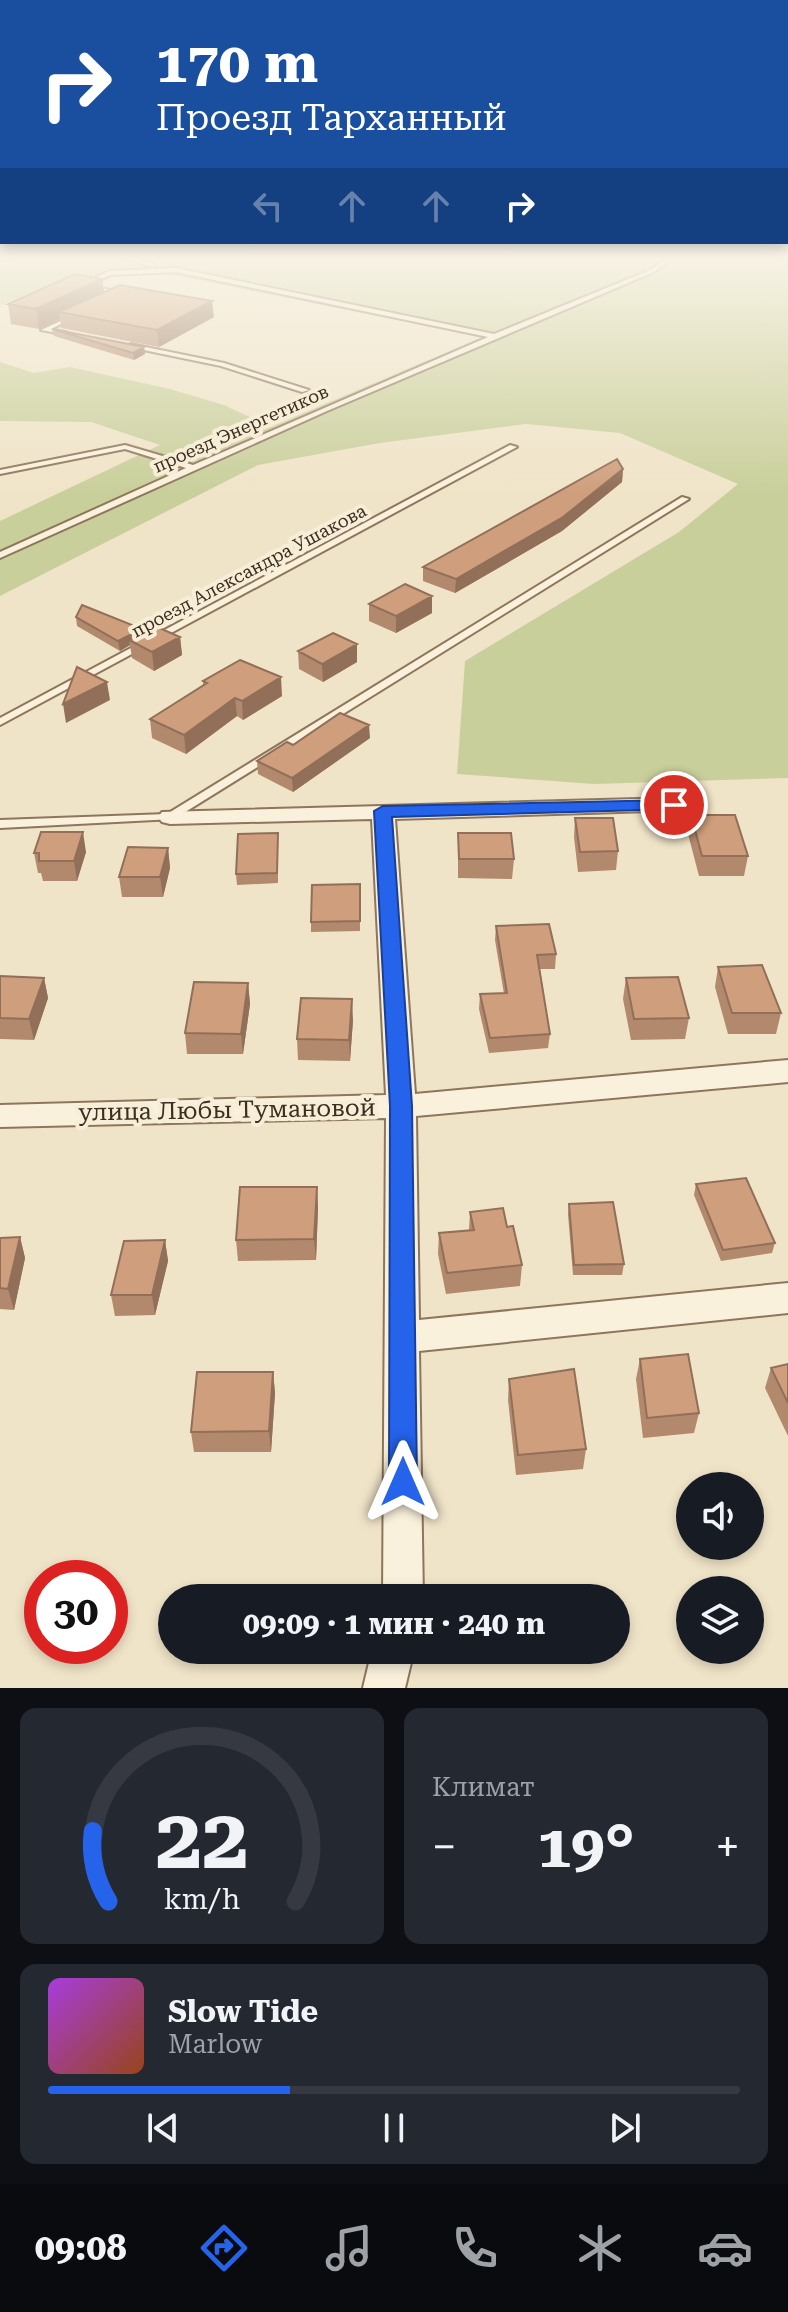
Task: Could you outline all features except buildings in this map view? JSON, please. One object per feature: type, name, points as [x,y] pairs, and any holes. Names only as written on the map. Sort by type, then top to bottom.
[{"type":"street","points":[[170,817],[674,805]]},
{"type":"street","points":[[383,811],[401,1106],[403,1584]]},
{"type":"street","name":"улица Любы Тумановой","points":[[0,1116],[401,1106],[788,1071]]},
{"type":"street","points":[[403,1337],[788,1298]]},
{"type":"street","points":[[384,1688],[390,1664]]},
{"type":"lane","name":"проезд Энергетиков","points":[[0,555],[192,467],[493,336]]},
{"type":"lane","points":[[118,344],[222,364],[305,390]]},
{"type":"lane","points":[[0,472],[125,447],[192,467]]},
{"type":"lane","name":"проезд Александра Ушакова","points":[[0,722],[513,447]]},
{"type":"lane","points":[[0,824],[170,817],[685,499]]},
{"type":"green space","points":[[476,336],[788,336],[788,778],[594,784],[457,774],[465,661],[679,532],[738,484],[620,433],[526,424],[380,443],[258,465],[0,596],[0,521],[160,445],[91,422],[0,421],[0,362],[34,373],[70,367],[170,389],[224,405],[271,427],[482,337]]},
{"type":"route","points":[[403,1482],[401,1106],[383,811],[674,805]]}]
